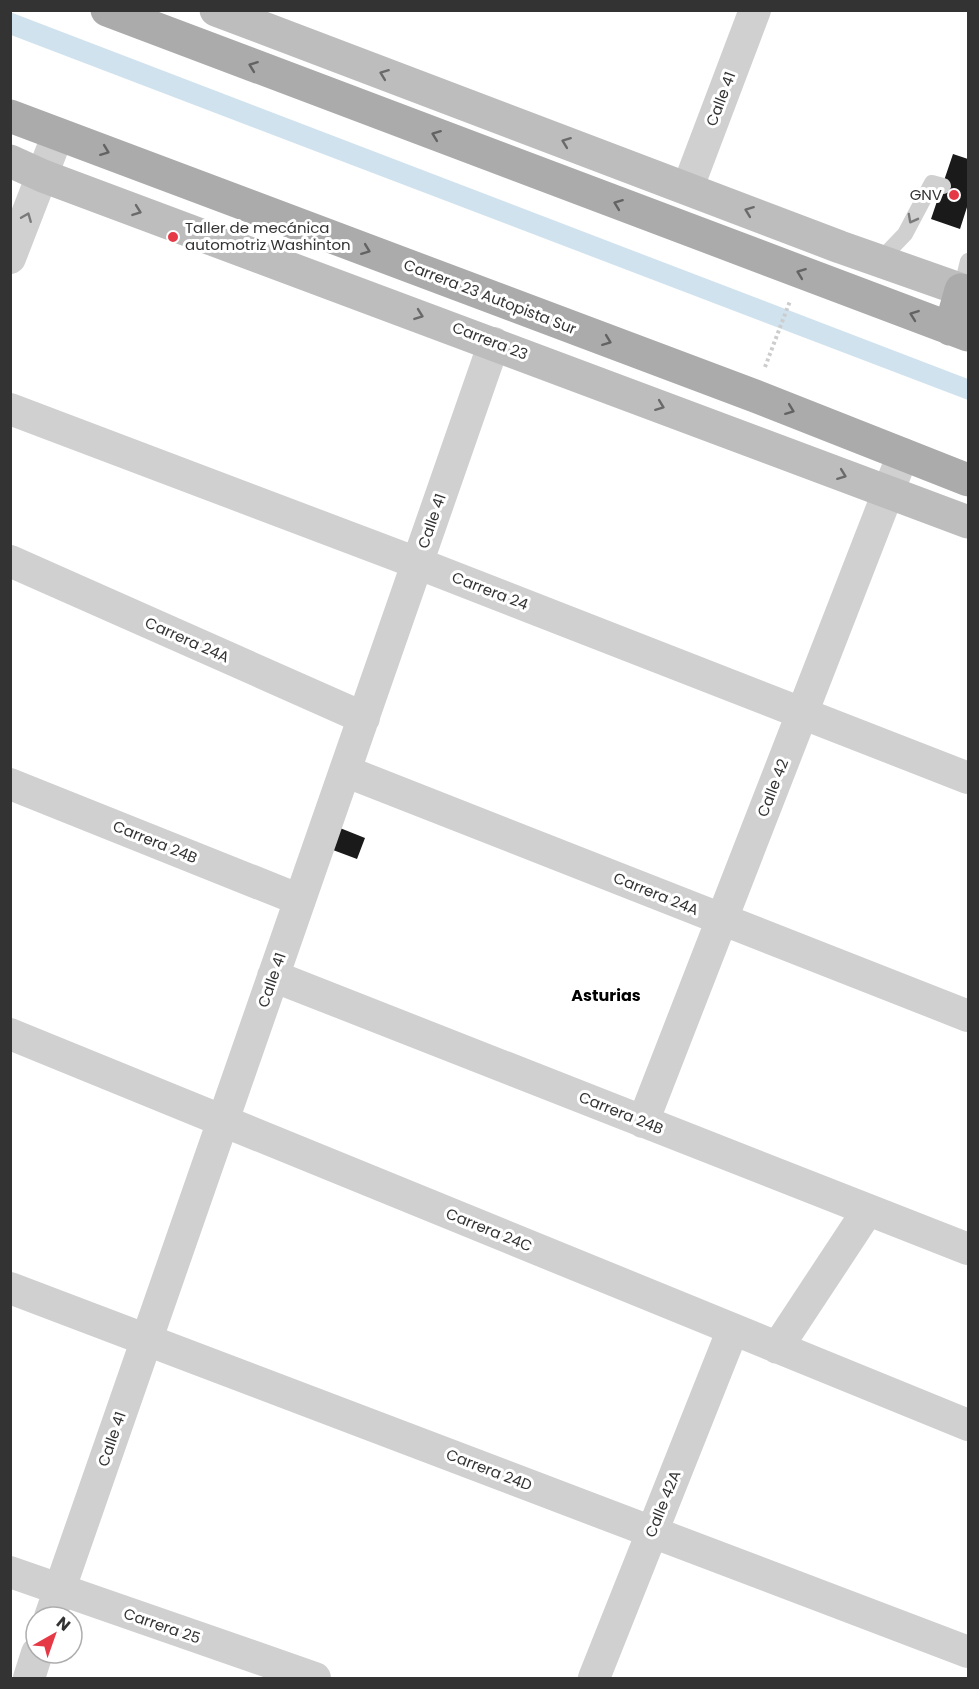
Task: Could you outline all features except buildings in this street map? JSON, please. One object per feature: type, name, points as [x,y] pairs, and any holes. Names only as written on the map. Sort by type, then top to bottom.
[{"type":"main road","points":[[107,10],[959,332],[966,281]]},
{"type":"main road","name":"Carrera 23 Autopista Sur","points":[[10,116],[969,480]]},
{"type":"street","points":[[216,10],[880,261],[966,281]]},
{"type":"street","name":"Calle 41","points":[[688,187],[755,10]]},
{"type":"street","points":[[10,258],[57,134]]},
{"type":"street","name":"Carrera 23","points":[[10,161],[43,176],[969,522]]},
{"type":"street","name":"Calle 41","points":[[55,1604],[494,343]]},
{"type":"street","name":"Carrera 24","points":[[10,409],[417,563],[969,778]]},
{"type":"street","name":"Calle 42","points":[[643,1122],[903,454]]},
{"type":"street","name":"Carrera 24A","points":[[10,561],[364,718]]},
{"type":"street","name":"Carrera 24A","points":[[345,771],[969,1016]]},
{"type":"street","name":"Carrera 24B","points":[[10,784],[300,900]]},
{"type":"street","name":"Carrera 24B","points":[[273,976],[969,1249]]},
{"type":"street","name":"Carrera 24C","points":[[10,1034],[969,1425]]},
{"type":"street","points":[[777,1348],[868,1210]]},
{"type":"street","name":"Carrera 24D","points":[[10,1288],[969,1652]]},
{"type":"street","name":"Calle 42A","points":[[594,1678],[733,1329]]},
{"type":"street","name":"Carrera 25","points":[[10,1572],[55,1604],[315,1678]]},
{"type":"lane","points":[[880,261],[905,234],[932,183],[943,186]]},
{"type":"path","points":[[770,356],[789,305]]},
{"type":"water","points":[[10,12],[968,379],[968,400],[11,35]]},
{"type":"place","name":"GNV","points":[[954,195]]},
{"type":"place","name":"Taller de mecánica automotriz Washinton","points":[[173,237]]},
{"type":"district","name":"Asturias","points":[[606,995]]}]
